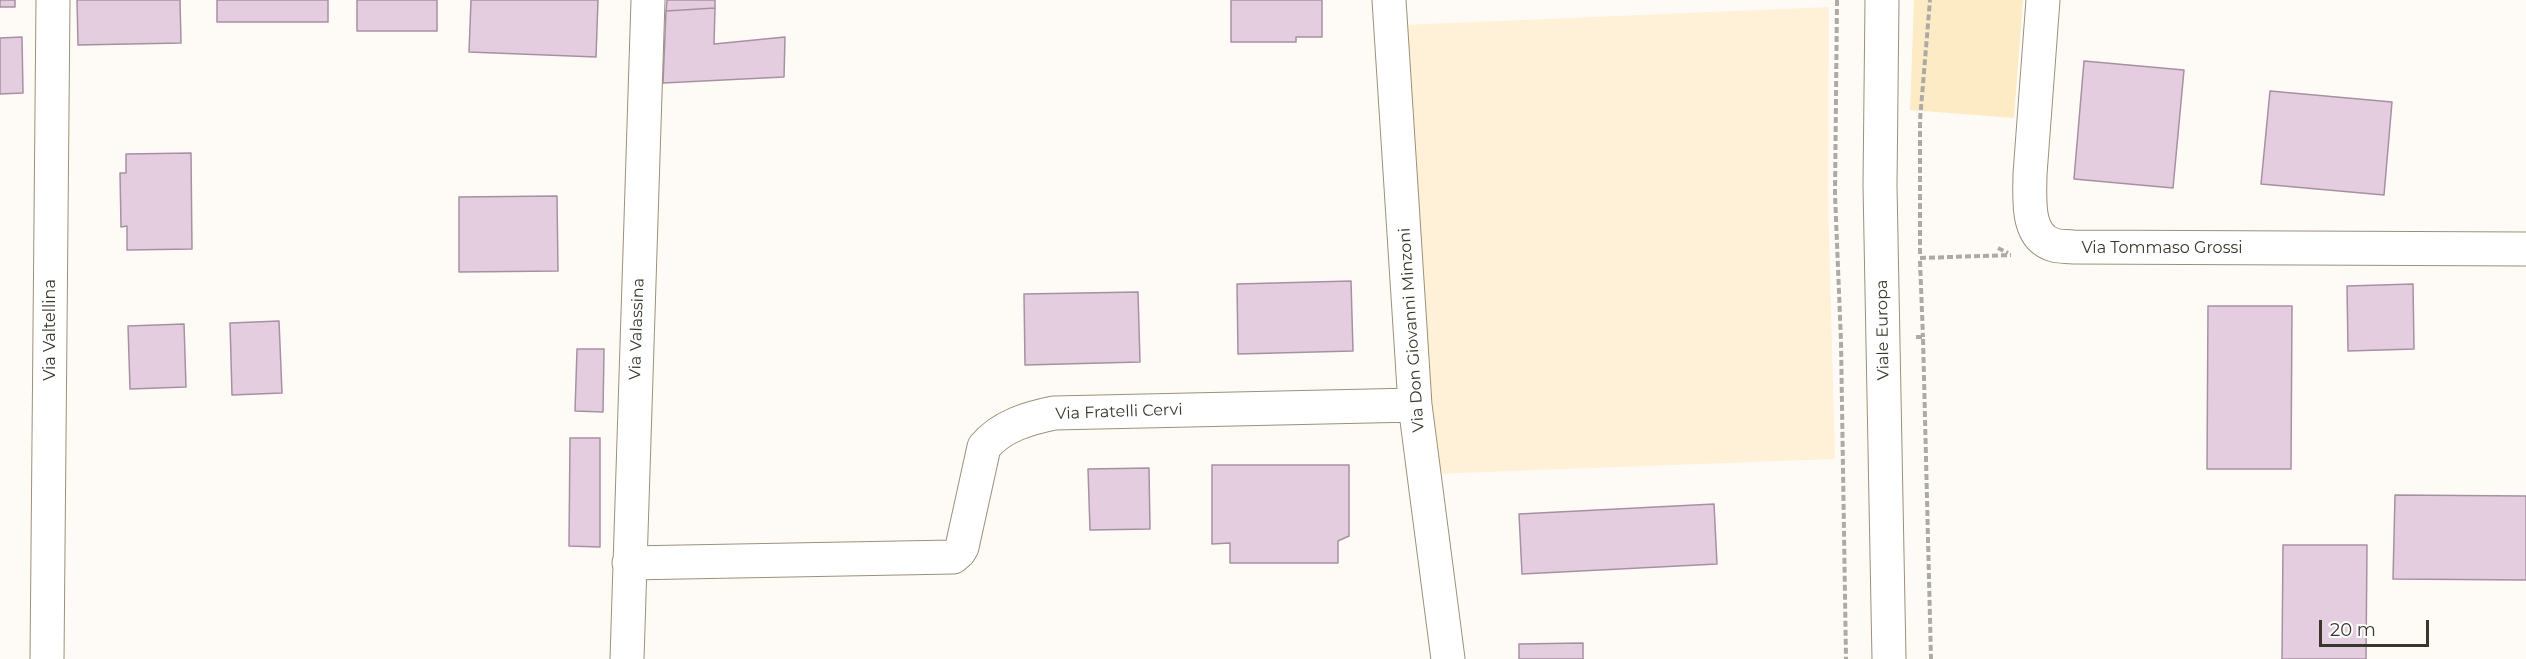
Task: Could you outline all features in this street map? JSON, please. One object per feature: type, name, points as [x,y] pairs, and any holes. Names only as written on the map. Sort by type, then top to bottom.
[{"type":"street","name":"Via Valtellina","points":[[47,659],[53,0]]},
{"type":"street","name":"Via Valassina","points":[[627,659],[648,0]]},
{"type":"street","name":"Via Don Giovanni Minzoni","points":[[1389,0],[1415,405],[1448,659]]},
{"type":"street","name":"Viale Europa","points":[[1882,0],[1880,184],[1889,659]]},
{"type":"street","name":"Via Tommaso Grossi","points":[[2043,0],[2030,197],[2032,222],[2038,234],[2053,245],[2073,247],[2526,249]]},
{"type":"street","name":"Via Fratelli Cervi","points":[[629,563],[953,557],[962,547],[981,454],[990,440],[1004,430],[1028,419],[1054,413],[1415,405]]},
{"type":"path","points":[[1837,0],[1835,194],[1846,659]]},
{"type":"path","points":[[1923,337],[1920,258],[1920,120],[1930,0]]},
{"type":"path","points":[[1920,258],[2013,255],[1998,248]]},
{"type":"shaded area","points":[[1914,0],[2023,0],[2014,118],[1910,110]]},
{"type":"shaded area","points":[[1829,7],[1828,195],[1835,459],[1433,474],[1402,25]]},
{"type":"building","points":[[0,0],[15,0],[15,7],[0,7]]},
{"type":"building","points":[[77,0],[180,0],[181,43],[78,45]]},
{"type":"building","points":[[217,0],[328,0],[328,22],[217,22]]},
{"type":"building","points":[[357,0],[437,0],[437,31],[357,31]]},
{"type":"building","points":[[471,0],[598,0],[596,57],[469,52]]},
{"type":"building","points":[[667,0],[715,0],[715,8],[666,11]]},
{"type":"building","points":[[1231,0],[1322,0],[1322,37],[1296,37],[1296,42],[1231,42]]},
{"type":"building","points":[[715,8],[714,44],[785,37],[784,77],[663,83],[666,11]]},
{"type":"building","points":[[22,37],[23,93],[0,94],[0,38]]},
{"type":"building","points":[[2084,61],[2184,70],[2173,188],[2074,179]]},
{"type":"building","points":[[2270,91],[2392,102],[2384,195],[2261,184]]},
{"type":"building","points":[[191,153],[192,249],[127,250],[127,226],[121,227],[120,173],[126,173],[126,154]]},
{"type":"building","points":[[557,196],[558,271],[459,272],[459,197]]},
{"type":"building","points":[[1351,281],[1353,351],[1238,354],[1237,284]]},
{"type":"building","points":[[2413,284],[2414,349],[2348,351],[2347,286]]},
{"type":"building","points":[[1138,292],[1140,362],[1025,365],[1024,294]]},
{"type":"building","points":[[2208,306],[2292,306],[2291,469],[2207,469]]},
{"type":"building","points":[[279,321],[282,393],[232,395],[230,323]]},
{"type":"building","points":[[184,324],[186,387],[130,389],[128,326]]},
{"type":"building","points":[[577,349],[604,349],[603,412],[575,411]]},
{"type":"building","points":[[570,438],[600,438],[600,547],[569,546]]},
{"type":"building","points":[[1212,465],[1349,465],[1349,536],[1338,541],[1338,563],[1230,563],[1230,543],[1212,544]]},
{"type":"building","points":[[1149,468],[1150,529],[1090,530],[1088,469]]},
{"type":"building","points":[[2395,495],[2526,496],[2526,580],[2393,579]]},
{"type":"building","points":[[1714,504],[1717,564],[1522,574],[1519,514]]},
{"type":"building","points":[[2283,545],[2367,545],[2366,659],[2282,659]]},
{"type":"building","points":[[1583,643],[1583,659],[1519,659],[1519,644]]}]
